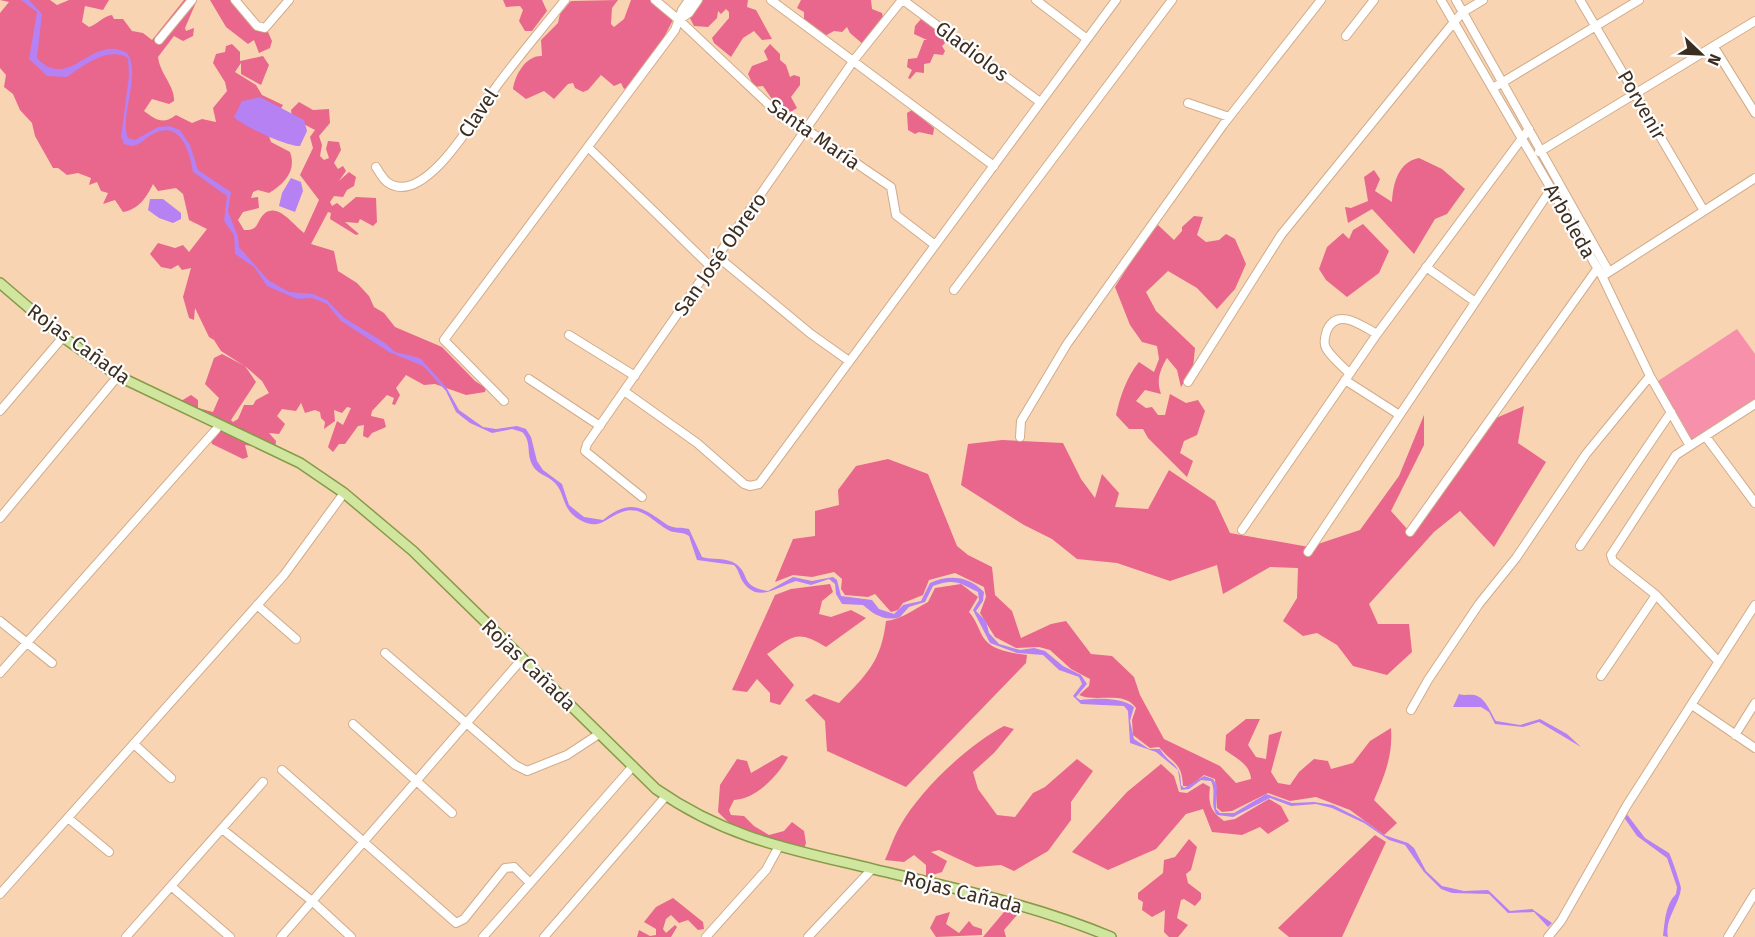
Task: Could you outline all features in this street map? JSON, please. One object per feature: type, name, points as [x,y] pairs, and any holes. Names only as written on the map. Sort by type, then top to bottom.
[{"type":"main road","name":"Rojas Cañada","points":[[0,283],[63,337],[118,376],[300,463],[344,493],[412,551],[666,796],[711,823],[778,848],[1019,906],[1070,920],[1111,937]]},
{"type":"street","points":[[159,40],[192,0]]},
{"type":"street","points":[[235,0],[256,26],[265,28],[289,0]]},
{"type":"street","name":"Clavel","points":[[376,167],[387,182],[396,186],[419,180],[432,173],[466,134],[492,92],[564,0]]},
{"type":"street","name":"Santa María","points":[[655,0],[783,118],[815,135],[891,187],[896,215],[935,245]]},
{"type":"street","points":[[504,401],[444,340],[675,30],[689,0]]},
{"type":"street","points":[[679,20],[689,13],[698,0]]},
{"type":"street","points":[[771,0],[994,166]]},
{"type":"street","name":"San José Obrero","points":[[642,497],[585,451],[634,376],[854,60],[903,0]]},
{"type":"street","name":"Gladiolos","points":[[903,0],[1040,102]]},
{"type":"street","points":[[1036,0],[1087,39]]},
{"type":"street","points":[[624,391],[697,443],[744,484],[750,486],[759,484],[1116,0]]},
{"type":"street","points":[[954,290],[1172,0]]},
{"type":"street","points":[[1020,436],[1021,421],[1068,344],[1229,117],[1321,0]]},
{"type":"street","points":[[1346,36],[1374,0]]},
{"type":"street","name":"Arboleda","points":[[1441,0],[1551,189],[1603,272]]},
{"type":"street","name":"Arboleda","points":[[1456,0],[1541,150],[1603,272],[1650,376],[1690,446]]},
{"type":"street","points":[[1188,382],[1281,235],[1454,22],[1463,12],[1483,0]]},
{"type":"street","name":"Porvenir","points":[[1580,0],[1704,211]]},
{"type":"street","points":[[1493,88],[1639,0]]},
{"type":"street","points":[[1532,156],[1755,21]]},
{"type":"street","points":[[1714,47],[1755,112]]},
{"type":"street","points":[[1188,103],[1229,117]]},
{"type":"street","points":[[1242,530],[1377,334],[1529,129]]},
{"type":"street","points":[[588,147],[711,267]]},
{"type":"street","points":[[1410,532],[1603,272],[1755,178]]},
{"type":"street","points":[[1308,552],[1398,414],[1551,189]]},
{"type":"street","points":[[718,257],[811,334],[849,362]]},
{"type":"street","points":[[1426,267],[1474,301]]},
{"type":"street","points":[[1377,334],[1349,319],[1339,319],[1328,328],[1324,340],[1325,347],[1347,377],[1398,414]]},
{"type":"street","points":[[569,335],[634,376]]},
{"type":"street","points":[[0,411],[63,337]]},
{"type":"street","points":[[2,513],[118,376]]},
{"type":"street","points":[[1410,710],[1473,614],[1516,558],[1586,454],[1650,376]]},
{"type":"street","points":[[529,379],[600,426]]},
{"type":"street","points":[[1718,661],[1656,595],[1613,561],[1611,555],[1676,455],[1755,404]]},
{"type":"street","points":[[1580,546],[1671,412]]},
{"type":"street","points":[[0,673],[220,425]]},
{"type":"street","points":[[1706,437],[1755,503]]},
{"type":"street","points":[[0,894],[284,575],[344,493]]},
{"type":"street","points":[[1601,676],[1656,595]]},
{"type":"street","points":[[257,605],[296,639]]},
{"type":"street","points":[[1550,935],[1561,921],[1627,805],[1755,605]]},
{"type":"street","points":[[0,621],[52,663]]},
{"type":"street","points":[[385,652],[515,765],[527,771],[567,756],[600,734]]},
{"type":"street","points":[[281,937],[522,659]]},
{"type":"street","points":[[1735,735],[1755,703]]},
{"type":"street","points":[[1692,705],[1755,748]]},
{"type":"street","points":[[353,724],[452,813]]},
{"type":"street","points":[[134,744],[171,778]]},
{"type":"street","points":[[483,937],[633,766]]},
{"type":"street","points":[[282,770],[456,923],[464,919],[506,868],[514,867],[530,883]]},
{"type":"street","points":[[126,937],[263,782]]},
{"type":"street","points":[[544,937],[666,796]]},
{"type":"street","points":[[68,818],[109,852]]},
{"type":"street","points":[[222,828],[312,901],[351,937]]},
{"type":"street","points":[[710,936],[766,870],[778,848]]},
{"type":"street","points":[[808,937],[872,869]]},
{"type":"street","points":[[171,886],[231,937]]},
{"type":"street","points":[[1728,937],[1755,892]]},
{"type":"shaded area","points":[[0,0],[50,0],[57,5],[69,0],[109,0],[103,10],[85,6],[82,22],[89,27],[112,15],[114,19],[123,19],[132,31],[143,33],[152,40],[184,0],[197,0],[185,28],[186,31],[194,28],[193,36],[183,41],[174,36],[158,57],[161,69],[172,90],[174,101],[169,104],[152,99],[144,111],[163,121],[176,115],[192,123],[202,119],[216,122],[213,108],[227,91],[225,82],[213,63],[216,54],[225,52],[226,46],[232,44],[240,52],[240,61],[263,56],[269,65],[261,85],[241,74],[241,63],[235,72],[256,85],[262,95],[283,105],[267,131],[271,142],[290,152],[292,165],[284,181],[269,193],[258,190],[253,192],[251,198],[258,197],[259,208],[243,212],[238,220],[244,230],[249,230],[255,227],[264,214],[275,211],[285,216],[304,233],[319,200],[300,175],[313,148],[310,137],[315,130],[292,118],[291,110],[299,102],[313,110],[329,109],[330,123],[319,136],[322,145],[320,156],[324,160],[329,158],[326,149],[328,141],[339,142],[341,150],[334,163],[338,169],[343,166],[346,171],[339,181],[349,172],[356,177],[354,186],[347,190],[343,197],[334,196],[330,202],[332,206],[337,203],[343,208],[356,197],[376,198],[377,222],[373,226],[360,219],[358,223],[345,222],[359,234],[356,235],[330,219],[331,213],[328,212],[311,244],[334,251],[338,271],[357,283],[369,296],[374,307],[384,313],[395,327],[442,347],[475,381],[486,388],[485,392],[466,395],[435,384],[424,385],[406,375],[396,388],[400,395],[395,405],[392,404],[394,398],[387,395],[372,411],[371,416],[384,419],[386,427],[372,433],[368,438],[363,436],[364,425],[358,426],[345,444],[339,444],[333,452],[328,447],[337,421],[343,425],[351,408],[347,407],[342,413],[334,410],[335,421],[324,429],[325,422],[320,412],[315,410],[305,413],[300,400],[301,403],[296,411],[282,409],[277,416],[285,424],[279,434],[269,433],[276,441],[275,449],[245,445],[248,457],[243,459],[212,444],[211,441],[216,437],[219,429],[180,404],[181,401],[191,395],[198,400],[198,408],[213,412],[219,398],[205,384],[214,358],[222,354],[243,365],[221,351],[214,340],[209,337],[195,308],[194,320],[189,318],[183,297],[191,268],[182,270],[178,265],[171,269],[161,267],[150,254],[158,243],[175,248],[183,245],[189,252],[207,229],[189,220],[183,194],[176,188],[158,191],[153,184],[141,202],[133,209],[123,212],[115,200],[103,204],[108,193],[101,191],[97,182],[89,185],[91,178],[78,173],[67,175],[58,168],[53,168],[35,136],[32,123],[20,110],[13,94],[4,87],[6,75],[0,68],[0,13],[9,2]],"holes":[[[245,366],[262,381],[269,393],[256,400],[253,405],[244,405],[238,419],[233,422],[231,420],[256,382]]]},
{"type":"shaded area","points":[[21,0],[29,0],[42,14],[37,58],[49,67],[60,69],[70,67],[102,50],[114,49],[127,53],[131,61],[132,72],[126,118],[128,138],[135,140],[158,127],[169,126],[180,130],[190,145],[198,170],[231,192],[228,211],[238,237],[239,247],[268,280],[289,292],[313,294],[327,300],[343,317],[385,343],[395,352],[420,358],[446,387],[459,410],[483,427],[496,429],[517,426],[526,429],[531,437],[537,461],[543,470],[562,484],[569,505],[584,517],[603,520],[612,513],[628,507],[643,509],[668,526],[689,529],[702,557],[728,560],[736,564],[749,583],[759,589],[768,591],[793,577],[812,581],[833,577],[837,580],[841,596],[872,600],[879,609],[894,614],[903,605],[921,601],[930,583],[944,578],[965,580],[984,592],[983,601],[976,611],[986,621],[989,633],[999,644],[1020,650],[1034,648],[1045,651],[1063,666],[1081,675],[1087,684],[1076,697],[1080,700],[1116,700],[1134,707],[1130,721],[1134,739],[1149,749],[1160,749],[1178,770],[1156,752],[1130,743],[1128,711],[1124,706],[1081,704],[1073,696],[1082,684],[1079,677],[1059,670],[1043,655],[1017,653],[990,643],[973,610],[979,600],[978,592],[961,584],[947,582],[933,586],[925,602],[909,607],[900,617],[884,618],[863,605],[842,604],[836,594],[835,584],[829,579],[811,585],[796,581],[769,592],[755,592],[743,582],[734,565],[697,560],[689,536],[668,530],[647,515],[636,511],[622,512],[598,524],[580,520],[567,507],[555,483],[533,466],[528,442],[522,432],[512,429],[492,433],[470,423],[456,412],[446,391],[423,366],[389,352],[341,321],[327,304],[312,298],[297,299],[267,286],[254,267],[235,254],[234,235],[224,221],[227,196],[193,172],[186,148],[177,134],[163,131],[153,134],[137,145],[124,144],[121,137],[129,76],[128,58],[112,54],[104,56],[88,63],[67,77],[47,76],[29,59],[37,12]]},
{"type":"shaded area","points":[[210,0],[233,0],[256,29],[268,32],[272,41],[270,48],[259,53],[254,40],[248,44],[226,27]]},
{"type":"shaded area","points":[[503,0],[542,0],[547,11],[532,31],[525,31],[519,21],[523,10],[520,6],[506,7]]},
{"type":"shaded area","points":[[618,0],[612,8],[611,24],[614,27],[624,19],[631,0],[661,0],[674,18],[662,41],[626,88],[624,89],[621,83],[614,86],[601,75],[588,90],[583,92],[575,88],[573,83],[568,84],[554,99],[544,91],[526,99],[513,89],[516,78],[526,62],[542,56],[541,40],[558,23],[560,14],[571,1]]},
{"type":"shaded area","points":[[694,0],[748,0],[747,7],[756,10],[772,39],[762,40],[754,31],[743,38],[731,57],[714,43],[712,38],[729,18],[729,12],[726,9],[721,14],[718,11],[717,18],[708,27],[694,26],[689,16]]},
{"type":"shaded area","points":[[801,0],[871,0],[872,9],[882,13],[884,21],[864,45],[850,33],[847,27],[842,32],[834,31],[823,37],[804,20],[804,12],[797,8]]},
{"type":"shaded area","points":[[921,19],[926,19],[933,25],[937,35],[942,27],[947,41],[942,46],[945,51],[943,55],[934,54],[930,63],[924,64],[924,73],[916,72],[910,79],[908,78],[912,70],[907,67],[908,59],[917,58],[924,40],[927,40],[914,34],[915,26]]},
{"type":"shaded area","points":[[770,44],[780,54],[780,60],[786,65],[790,77],[794,75],[800,77],[800,85],[791,97],[797,108],[789,113],[783,112],[782,103],[772,99],[763,86],[754,87],[748,74],[752,66],[768,60],[764,51]]},
{"type":"shaded area","points":[[260,97],[304,120],[307,131],[300,146],[266,135],[234,117],[242,101]]},
{"type":"shaded area","points":[[912,110],[934,128],[933,135],[919,132],[915,134],[908,130],[907,113]]},
{"type":"shaded area","points":[[1419,158],[1442,169],[1465,189],[1447,214],[1435,219],[1414,254],[1372,209],[1348,223],[1345,207],[1351,208],[1368,201],[1364,177],[1374,170],[1380,179],[1375,191],[1392,202],[1395,181],[1401,169],[1412,160]]},
{"type":"shaded area","points":[[291,178],[301,182],[303,191],[295,212],[279,206],[282,193]]},
{"type":"shaded area","points":[[150,199],[163,199],[181,213],[181,219],[173,223],[159,218],[148,210]]},
{"type":"shaded area","points":[[1194,216],[1203,217],[1197,235],[1206,242],[1219,240],[1226,234],[1235,239],[1246,264],[1235,289],[1217,309],[1197,288],[1168,271],[1146,292],[1156,311],[1195,348],[1193,368],[1181,387],[1177,370],[1167,358],[1160,375],[1161,394],[1145,390],[1136,401],[1146,408],[1152,407],[1158,415],[1165,415],[1170,394],[1186,403],[1198,400],[1205,411],[1197,435],[1184,441],[1180,453],[1193,461],[1187,477],[1148,438],[1143,429],[1129,429],[1116,415],[1124,387],[1139,362],[1154,372],[1159,359],[1157,346],[1142,342],[1130,325],[1115,287],[1144,241],[1158,225],[1174,240],[1182,231],[1182,227]]},
{"type":"shaded area","points":[[1363,224],[1389,251],[1379,273],[1347,297],[1326,280],[1319,269],[1327,247],[1343,233],[1349,239],[1353,230]]},
{"type":"shaded area","points":[[1737,329],[1755,354],[1755,402],[1693,442],[1655,383]]},
{"type":"shaded area","points":[[1524,406],[1518,443],[1546,462],[1494,547],[1460,511],[1434,532],[1369,604],[1378,624],[1409,624],[1412,652],[1387,675],[1353,666],[1337,645],[1317,633],[1303,636],[1283,621],[1297,598],[1298,568],[1270,567],[1223,594],[1217,565],[1170,581],[1117,563],[1077,559],[1052,539],[1024,525],[961,485],[968,444],[1002,440],[1063,443],[1081,479],[1095,498],[1102,474],[1119,493],[1115,507],[1148,509],[1169,470],[1215,501],[1230,533],[1309,547],[1360,530],[1399,476],[1424,415],[1424,445],[1391,511],[1408,530],[1482,424]]},
{"type":"shaded area","points":[[888,459],[928,474],[957,546],[968,555],[992,567],[995,595],[1012,611],[1021,638],[1051,624],[1066,621],[1091,654],[1112,656],[1134,677],[1140,695],[1164,739],[1220,766],[1236,783],[1251,779],[1250,774],[1242,762],[1225,750],[1226,735],[1246,719],[1260,719],[1248,745],[1256,757],[1266,759],[1269,735],[1282,731],[1271,772],[1278,783],[1290,785],[1299,772],[1314,759],[1328,761],[1331,769],[1353,763],[1370,741],[1391,728],[1391,747],[1387,765],[1374,800],[1397,823],[1384,835],[1350,810],[1316,797],[1290,801],[1268,793],[1232,811],[1222,812],[1217,808],[1215,779],[1204,775],[1190,786],[1183,786],[1181,772],[1176,764],[1159,747],[1150,748],[1133,735],[1132,720],[1136,708],[1131,703],[1117,698],[1093,698],[1079,695],[1089,686],[1090,679],[1071,669],[1050,650],[1039,647],[1016,648],[995,637],[980,613],[986,597],[984,587],[955,573],[929,580],[923,595],[903,603],[898,610],[891,612],[875,594],[868,597],[845,595],[841,589],[842,579],[834,572],[812,577],[793,575],[775,582],[793,539],[815,536],[815,511],[839,505],[838,490],[856,466]]},
{"type":"shaded area","points":[[830,584],[833,592],[822,601],[819,614],[831,617],[851,610],[866,618],[826,647],[808,638],[795,637],[767,654],[794,685],[780,705],[770,702],[770,693],[757,679],[747,692],[732,690],[775,595],[791,589]]},
{"type":"shaded area","points":[[961,584],[978,597],[969,612],[987,642],[1003,650],[1027,655],[1026,663],[906,787],[827,751],[825,721],[805,700],[814,694],[839,703],[871,666],[884,635],[886,621],[902,616],[928,602],[935,588]]},
{"type":"shaded area","points":[[1459,694],[1478,696],[1488,706],[1496,721],[1520,725],[1540,719],[1567,734],[1581,747],[1539,722],[1523,727],[1495,724],[1489,712],[1481,707],[1453,707]]},
{"type":"shaded area","points":[[1004,726],[1014,729],[994,753],[973,772],[978,789],[997,815],[1015,817],[1033,793],[1045,787],[1077,759],[1093,771],[1071,802],[1071,820],[1048,851],[1014,871],[1001,865],[976,867],[939,850],[931,852],[947,861],[942,872],[926,877],[926,865],[914,855],[904,862],[885,860],[900,826],[932,783],[975,745]]},
{"type":"shaded area","points":[[782,755],[788,757],[772,779],[750,796],[734,800],[729,810],[731,815],[744,816],[754,826],[769,835],[784,831],[792,822],[804,831],[806,843],[804,849],[736,830],[718,812],[720,785],[737,759],[747,761],[751,773]]},
{"type":"shaded area","points":[[1161,764],[1174,776],[1179,792],[1187,793],[1203,783],[1210,787],[1211,806],[1224,821],[1235,819],[1269,799],[1281,806],[1289,821],[1268,834],[1260,827],[1242,835],[1212,832],[1203,809],[1186,814],[1156,849],[1108,870],[1072,852],[1127,792]]},
{"type":"shaded area","points":[[1178,770],[1181,785],[1184,788],[1204,776],[1213,779],[1217,786],[1216,809],[1220,813],[1234,813],[1266,794],[1292,803],[1314,802],[1333,805],[1365,821],[1384,835],[1408,843],[1414,848],[1426,871],[1442,886],[1464,891],[1488,890],[1510,911],[1532,909],[1552,923],[1548,927],[1534,912],[1508,913],[1489,894],[1452,893],[1441,889],[1424,872],[1405,845],[1389,840],[1364,823],[1332,808],[1316,804],[1291,806],[1270,798],[1233,817],[1217,815],[1211,781],[1201,780],[1189,789],[1181,790]]},
{"type":"shaded area","points":[[1626,813],[1645,838],[1669,853],[1676,870],[1681,888],[1668,924],[1668,937],[1663,936],[1665,919],[1677,887],[1667,858],[1637,836],[1623,816]]},
{"type":"shaded area","points":[[1375,835],[1386,842],[1342,937],[1289,937],[1278,928]]},
{"type":"shaded area","points":[[1189,839],[1197,847],[1191,870],[1186,874],[1188,883],[1201,893],[1201,899],[1195,906],[1184,899],[1181,900],[1177,918],[1188,925],[1178,937],[1169,937],[1164,932],[1165,910],[1152,917],[1142,910],[1143,902],[1138,899],[1138,893],[1163,873],[1164,860],[1175,857]]},
{"type":"shaded area","points":[[673,898],[703,922],[704,929],[698,930],[688,920],[679,923],[671,915],[666,919],[663,929],[666,933],[675,925],[677,927],[671,937],[637,937],[639,930],[650,936],[656,935],[656,929],[644,922],[656,907]]},
{"type":"shaded area","points":[[950,912],[946,924],[959,933],[969,921],[973,926],[982,929],[982,935],[936,937],[930,928],[936,916]]},
{"type":"shaded area","points":[[1004,912],[1013,912],[1017,915],[1004,930],[1006,937],[983,937]]}]
